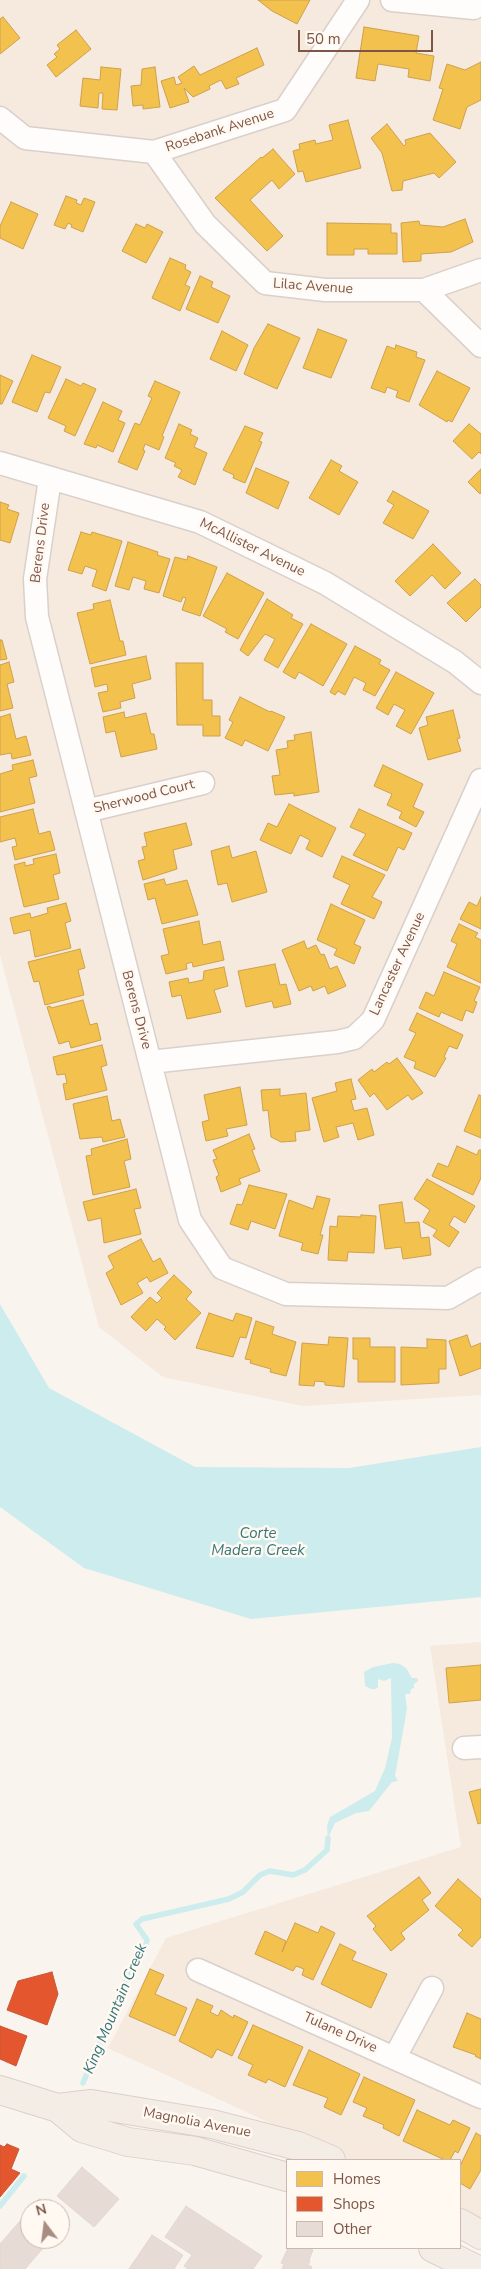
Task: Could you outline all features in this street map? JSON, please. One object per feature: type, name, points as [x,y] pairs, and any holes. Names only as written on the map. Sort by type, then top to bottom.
[{"type":"main road","name":"Magnolia Avenue","points":[[0,2090],[58,2108],[82,2128],[128,2142],[195,2151],[286,2177]]},
{"type":"main road","name":"Magnolia Avenue","points":[[58,2108],[91,2104],[229,2128],[298,2146],[329,2159]]},
{"type":"main road","points":[[82,2128],[119,2125],[182,2132],[229,2128]]},
{"type":"main road","points":[[461,2224],[481,2235]]},
{"type":"main road","points":[[435,2249],[476,2269]]},
{"type":"street","name":"Rosebank Avenue","points":[[0,118],[25,138],[154,152],[285,110],[358,0]]},
{"type":"street","points":[[392,0],[474,8]]},
{"type":"street","name":"Lilac Avenue","points":[[154,152],[205,224],[265,283],[325,290],[424,290],[481,270]]},
{"type":"street","points":[[424,290],[481,346]]},
{"type":"street","name":"McAllister Avenue","points":[[0,463],[200,522],[325,583],[455,662],[481,683]]},
{"type":"street","name":"Berens Drive","points":[[50,479],[35,579],[38,617],[190,1220],[222,1268],[286,1294],[448,1298],[481,1278]]},
{"type":"street","name":"Lancaster Avenue","points":[[150,1062],[336,1042],[354,1038],[373,1020],[481,780]]},
{"type":"street","name":"Sherwood Court","points":[[86,811],[202,783]]},
{"type":"street","name":"Tulane Drive","points":[[198,1970],[481,2097]]},
{"type":"street","points":[[395,2057],[432,1988]]},
{"type":"shaded area","points":[[0,0],[481,0],[481,1395],[303,1406],[163,1377],[99,1327],[0,955]]},
{"type":"shaded area","points":[[481,1642],[481,2221],[461,2211],[461,2159],[348,2159],[108,2048],[166,1938],[461,1847],[430,1646]]},
{"type":"water","name":"Corte Madera Creek","points":[[0,1304],[49,1388],[195,1467],[349,1468],[481,1447],[481,1597],[251,1619],[84,1568],[0,1507]]},
{"type":"water","points":[[393,1663],[400,1664],[406,1668],[412,1678],[417,1678],[418,1681],[414,1684],[410,1694],[405,1694],[407,1709],[395,1776],[398,1781],[392,1782],[369,1811],[356,1813],[335,1823],[328,1838],[327,1826],[330,1817],[375,1791],[385,1768],[392,1738],[391,1678],[384,1681],[378,1679],[378,1687],[371,1689],[365,1686],[364,1672],[373,1667]]},
{"type":"building: Homes","points":[[258,0],[310,0],[297,24],[272,11]]},
{"type":"building: Homes","points":[[3,17],[20,38],[0,54],[0,19]]},
{"type":"building: Homes","points":[[364,27],[419,36],[416,53],[434,56],[430,81],[408,77],[409,69],[378,64],[375,81],[356,78]]},
{"type":"building: Homes","points":[[76,30],[91,49],[56,77],[47,65],[57,57],[54,54],[60,49],[57,45]]},
{"type":"building: Homes","points":[[257,48],[264,65],[236,78],[239,84],[226,89],[221,80],[209,86],[210,89],[193,97],[184,88],[189,102],[170,108],[161,81],[174,77],[176,85],[182,83],[178,77],[194,66],[200,75]]},
{"type":"building: Homes","points":[[481,62],[481,100],[467,107],[460,129],[433,120],[443,89],[439,88],[447,64],[465,70]]},
{"type":"building: Homes","points":[[101,67],[121,69],[117,110],[102,109],[103,93],[99,93],[98,108],[80,106],[83,78],[100,80]]},
{"type":"building: Homes","points":[[155,67],[160,107],[143,109],[143,105],[133,106],[131,86],[141,85],[142,69]]},
{"type":"building: Homes","points":[[348,120],[361,168],[306,182],[303,171],[298,172],[293,151],[300,149],[299,144],[315,140],[316,144],[333,140],[329,125]]},
{"type":"building: Homes","points":[[387,124],[404,146],[406,144],[405,140],[430,133],[456,162],[439,178],[434,173],[403,181],[402,190],[392,191],[382,153],[371,138]]},
{"type":"building: Homes","points":[[273,149],[295,174],[279,189],[272,180],[250,200],[283,236],[267,251],[215,198],[261,157]]},
{"type":"building: Homes","points":[[66,196],[77,200],[76,203],[81,205],[84,198],[95,202],[83,232],[71,227],[72,225],[68,223],[65,229],[54,225]]},
{"type":"building: Homes","points":[[11,202],[38,214],[23,249],[0,238],[0,226]]},
{"type":"building: Homes","points":[[465,219],[473,242],[451,252],[421,254],[421,261],[403,262],[401,223],[419,221],[420,225],[443,227]]},
{"type":"building: Homes","points":[[327,223],[391,224],[391,233],[397,233],[397,254],[368,254],[368,249],[354,249],[354,255],[327,255]]},
{"type":"building: Homes","points":[[136,224],[145,228],[147,224],[163,232],[146,263],[122,251]]},
{"type":"building: Homes","points":[[170,258],[186,265],[185,269],[191,272],[185,285],[190,287],[180,311],[152,298]]},
{"type":"building: Homes","points":[[200,276],[213,282],[211,287],[230,296],[218,323],[186,309]]},
{"type":"building: Homes","points":[[268,324],[300,338],[277,389],[244,374],[254,348]]},
{"type":"building: Homes","points":[[318,329],[347,340],[331,378],[303,368]]},
{"type":"building: Homes","points":[[222,331],[248,345],[236,371],[210,359]]},
{"type":"building: Homes","points":[[396,345],[417,352],[416,357],[425,360],[409,402],[396,397],[398,391],[387,387],[385,393],[371,388],[387,346],[395,349]]},
{"type":"building: Homes","points":[[32,355],[61,367],[50,393],[45,392],[37,412],[12,402]]},
{"type":"building: Homes","points":[[437,371],[470,388],[452,422],[448,420],[447,422],[419,405]]},
{"type":"building: Homes","points":[[0,375],[13,381],[2,404],[0,404]]},
{"type":"building: Homes","points":[[66,379],[81,386],[83,383],[96,389],[75,436],[64,431],[66,426],[48,418]]},
{"type":"building: Homes","points":[[155,381],[180,392],[162,436],[164,437],[159,450],[145,444],[143,450],[145,451],[137,470],[118,462],[135,423],[140,425],[152,398],[148,396]]},
{"type":"building: Homes","points":[[103,402],[122,411],[118,420],[125,423],[113,452],[97,445],[96,448],[84,444]]},
{"type":"building: Homes","points":[[179,424],[192,430],[190,434],[198,438],[194,447],[207,453],[195,485],[178,477],[182,470],[174,466],[176,463],[165,458]]},
{"type":"building: Homes","points":[[469,424],[481,434],[481,454],[479,452],[472,459],[453,441]]},
{"type":"building: Homes","points":[[245,426],[263,433],[259,441],[262,442],[245,483],[233,478],[234,475],[223,470]]},
{"type":"building: Homes","points":[[331,460],[342,466],[339,471],[358,482],[339,515],[309,498]]},
{"type":"building: Homes","points":[[256,468],[289,482],[278,509],[246,493]]},
{"type":"building: Homes","points":[[481,469],[481,493],[480,494],[468,482]]},
{"type":"building: Homes","points":[[393,491],[429,511],[413,539],[383,523],[394,505],[387,501]]},
{"type":"building: Homes","points":[[0,502],[9,505],[7,509],[19,513],[10,543],[0,540]]},
{"type":"building: Homes","points":[[81,532],[91,535],[92,532],[122,541],[106,591],[92,586],[97,570],[85,566],[82,574],[68,570]]},
{"type":"building: Homes","points":[[128,542],[158,552],[157,555],[170,559],[159,593],[144,589],[146,581],[133,577],[129,590],[115,586]]},
{"type":"building: Homes","points":[[433,544],[461,573],[445,589],[432,575],[410,596],[395,581]]},
{"type":"building: Homes","points":[[188,556],[217,567],[200,616],[182,610],[186,598],[183,597],[181,602],[163,596],[175,557],[187,560]]},
{"type":"building: Homes","points":[[227,573],[264,593],[238,639],[225,632],[227,629],[203,616]]},
{"type":"building: Homes","points":[[475,579],[481,585],[481,607],[466,622],[447,603]]},
{"type":"building: Homes","points":[[267,599],[293,615],[291,618],[303,624],[278,668],[264,660],[275,639],[265,634],[248,656],[240,650]]},
{"type":"building: Homes","points":[[110,600],[120,641],[123,641],[126,655],[90,664],[77,613],[94,609],[93,604]]},
{"type":"building: Homes","points":[[311,624],[347,644],[323,686],[299,672],[295,679],[283,672]]},
{"type":"building: Homes","points":[[0,640],[2,640],[7,659],[0,660]]},
{"type":"building: Homes","points":[[355,646],[381,660],[379,664],[390,670],[375,696],[363,690],[366,683],[354,677],[345,695],[338,691],[335,695],[330,692]]},
{"type":"building: Homes","points":[[146,656],[151,679],[132,684],[135,698],[120,702],[121,708],[103,712],[98,693],[108,691],[107,684],[95,687],[91,668]]},
{"type":"building: Homes","points":[[9,662],[14,682],[7,684],[13,708],[0,711],[0,665]]},
{"type":"building: Homes","points":[[176,663],[203,663],[203,700],[212,700],[212,716],[220,716],[220,736],[203,736],[203,725],[177,725]]},
{"type":"building: Homes","points":[[396,672],[434,693],[411,734],[396,726],[405,710],[394,704],[388,715],[376,708]]},
{"type":"building: Homes","points":[[240,697],[270,712],[285,717],[268,751],[245,740],[242,746],[225,738],[233,722],[229,720]]},
{"type":"building: Homes","points":[[453,710],[460,738],[457,739],[461,751],[428,760],[419,728],[428,725],[426,717]]},
{"type":"building: Homes","points":[[124,712],[125,718],[146,713],[151,734],[154,734],[157,749],[121,757],[115,731],[106,733],[103,717]]},
{"type":"building: Homes","points":[[10,714],[16,739],[26,736],[31,755],[12,759],[11,753],[0,755],[0,717]]},
{"type":"building: Homes","points":[[311,732],[319,792],[294,796],[294,793],[275,795],[272,776],[280,775],[276,750],[288,748],[287,741],[295,740],[294,735]]},
{"type":"building: Homes","points":[[33,760],[37,776],[29,778],[35,803],[0,812],[0,774],[13,770],[12,765]]},
{"type":"building: Homes","points":[[383,765],[423,784],[413,807],[424,812],[416,827],[399,818],[402,812],[387,805],[392,794],[374,786]]},
{"type":"building: Homes","points":[[289,804],[336,828],[322,857],[306,849],[310,840],[300,835],[291,854],[260,840],[268,823],[277,827]]},
{"type":"building: Homes","points":[[33,809],[39,834],[50,831],[55,850],[15,860],[12,847],[17,846],[15,838],[0,842],[0,817]]},
{"type":"building: Homes","points":[[359,809],[412,833],[404,850],[398,847],[387,871],[353,855],[366,834],[350,827]]},
{"type":"building: Homes","points":[[186,823],[192,845],[173,850],[177,869],[143,880],[138,861],[145,859],[142,847],[147,846],[144,833]]},
{"type":"building: Homes","points":[[229,846],[232,858],[256,851],[267,892],[232,902],[227,883],[218,885],[211,851]]},
{"type":"building: Homes","points":[[56,854],[60,873],[53,875],[59,899],[24,907],[14,865],[25,862],[25,866],[34,864],[33,859]]},
{"type":"building: Homes","points":[[342,856],[385,875],[372,897],[382,902],[374,919],[341,904],[350,885],[333,877]]},
{"type":"building: Homes","points":[[164,879],[166,885],[187,880],[198,915],[162,924],[155,898],[148,900],[144,884]]},
{"type":"building: Homes","points":[[481,897],[481,929],[460,919],[469,902],[477,906]]},
{"type":"building: Homes","points":[[66,903],[71,921],[65,923],[71,948],[35,957],[30,930],[14,934],[10,918],[30,913],[31,918],[48,913],[47,908]]},
{"type":"building: Homes","points":[[331,904],[365,920],[354,944],[361,947],[354,964],[334,955],[337,949],[317,940]]},
{"type":"building: Homes","points":[[199,921],[203,945],[220,941],[224,960],[193,967],[192,962],[186,964],[187,969],[166,974],[161,956],[169,954],[163,929]]},
{"type":"building: Homes","points":[[459,924],[478,933],[475,937],[481,940],[481,983],[447,967],[457,944],[451,941]]},
{"type":"building: Homes","points":[[304,941],[307,949],[316,945],[321,955],[324,954],[330,969],[337,966],[346,986],[328,994],[325,986],[313,991],[311,986],[299,991],[282,950]]},
{"type":"building: Homes","points":[[80,949],[85,968],[78,970],[84,995],[45,1005],[39,981],[34,982],[28,962]]},
{"type":"building: Homes","points":[[275,964],[280,985],[286,984],[291,1004],[274,1008],[272,1001],[246,1007],[238,971]]},
{"type":"building: Homes","points":[[224,967],[228,986],[214,990],[221,1012],[187,1019],[181,995],[172,997],[169,982],[188,978],[189,983],[203,980],[204,971]]},
{"type":"building: Homes","points":[[444,972],[480,987],[474,1001],[477,1002],[473,1013],[466,1010],[462,1021],[441,1012],[439,1017],[419,1008],[426,992],[434,996]]},
{"type":"building: Homes","points":[[83,1000],[90,1025],[97,1023],[101,1040],[71,1048],[69,1041],[59,1044],[47,1007],[50,1006],[51,1008]]},
{"type":"building: Homes","points":[[417,1013],[463,1035],[457,1049],[449,1046],[444,1057],[446,1058],[435,1077],[414,1068],[416,1062],[404,1057],[416,1033],[409,1030]]},
{"type":"building: Homes","points":[[102,1045],[107,1065],[101,1067],[107,1090],[66,1100],[63,1084],[67,1083],[65,1074],[57,1075],[53,1057]]},
{"type":"building: Homes","points":[[397,1058],[423,1093],[412,1100],[408,1095],[387,1110],[374,1093],[370,1097],[358,1080],[372,1069],[374,1072],[387,1062],[389,1064]]},
{"type":"building: Homes","points":[[351,1079],[356,1099],[351,1100],[354,1111],[367,1108],[374,1135],[358,1140],[353,1123],[336,1127],[339,1137],[324,1142],[312,1098],[337,1091],[335,1083]]},
{"type":"building: Homes","points":[[240,1087],[247,1125],[226,1129],[228,1136],[206,1141],[202,1122],[209,1120],[204,1095]]},
{"type":"building: Homes","points":[[280,1089],[280,1096],[306,1093],[310,1130],[295,1132],[296,1141],[281,1142],[271,1137],[268,1110],[263,1111],[261,1090]]},
{"type":"building: Homes","points":[[479,1095],[481,1096],[481,1138],[464,1131]]},
{"type":"building: Homes","points":[[107,1096],[112,1121],[120,1119],[125,1137],[103,1142],[102,1137],[80,1139],[73,1104]]},
{"type":"building: Homes","points":[[249,1134],[255,1149],[252,1150],[260,1171],[239,1179],[241,1184],[221,1192],[216,1177],[219,1175],[213,1160],[217,1159],[213,1150]]},
{"type":"building: Homes","points":[[127,1139],[131,1159],[124,1161],[130,1187],[93,1195],[86,1156],[92,1155],[91,1149]]},
{"type":"building: Homes","points":[[457,1146],[477,1155],[479,1150],[481,1150],[481,1178],[473,1195],[432,1176],[438,1163],[448,1167]]},
{"type":"building: Homes","points":[[427,1179],[475,1206],[465,1223],[454,1216],[449,1225],[459,1232],[449,1247],[433,1236],[437,1230],[423,1222],[430,1210],[414,1199]]},
{"type":"building: Homes","points":[[249,1185],[287,1194],[275,1229],[251,1221],[248,1230],[230,1224],[237,1204],[242,1205]]},
{"type":"building: Homes","points":[[136,1189],[141,1208],[134,1209],[141,1234],[104,1243],[101,1218],[88,1221],[83,1202]]},
{"type":"building: Homes","points":[[317,1196],[330,1199],[320,1235],[323,1235],[318,1254],[301,1250],[303,1243],[279,1236],[289,1200],[313,1209]]},
{"type":"building: Homes","points":[[402,1202],[405,1223],[419,1222],[421,1238],[429,1237],[431,1255],[403,1259],[401,1247],[385,1249],[379,1205]]},
{"type":"building: Homes","points":[[361,1215],[376,1216],[374,1253],[348,1252],[347,1261],[328,1260],[330,1226],[337,1227],[338,1216],[361,1217]]},
{"type":"building: Homes","points":[[141,1239],[153,1262],[160,1258],[168,1273],[150,1282],[147,1277],[137,1283],[143,1293],[121,1305],[106,1273],[114,1268],[108,1256]]},
{"type":"building: Homes","points":[[174,1275],[192,1292],[186,1299],[201,1313],[175,1340],[164,1329],[166,1327],[157,1319],[146,1331],[131,1317],[150,1297],[157,1303],[162,1298],[157,1293]]},
{"type":"building: Homes","points":[[209,1313],[233,1321],[236,1313],[252,1318],[246,1338],[240,1337],[233,1357],[196,1348]]},
{"type":"building: Homes","points":[[256,1321],[274,1327],[272,1334],[296,1342],[286,1376],[270,1372],[271,1369],[250,1363],[251,1360],[245,1359]]},
{"type":"building: Homes","points":[[467,1335],[471,1347],[481,1343],[481,1368],[460,1376],[449,1341]]},
{"type":"building: Homes","points":[[329,1337],[348,1338],[344,1387],[325,1385],[325,1382],[315,1381],[314,1386],[299,1385],[302,1343],[328,1345]]},
{"type":"building: Homes","points":[[353,1338],[370,1338],[370,1347],[395,1347],[395,1382],[358,1382],[358,1359],[353,1359]]},
{"type":"building: Homes","points":[[427,1339],[446,1340],[446,1369],[439,1369],[439,1383],[401,1385],[401,1347],[427,1348]]},
{"type":"building: Homes","points":[[481,1665],[481,1700],[449,1703],[446,1668]]},
{"type":"building: Homes","points":[[481,1789],[481,1823],[478,1824],[469,1792]]},
{"type":"building: Homes","points":[[419,1877],[431,1893],[422,1900],[429,1910],[401,1933],[405,1939],[391,1951],[373,1929],[376,1926],[367,1916]]},
{"type":"building: Homes","points":[[458,1879],[481,1899],[481,1937],[472,1947],[458,1935],[463,1930],[435,1906]]},
{"type":"building: Homes","points":[[295,1923],[318,1933],[321,1926],[335,1933],[313,1980],[302,1975],[304,1969],[296,1966],[293,1971],[255,1954],[265,1931],[286,1941],[282,1952]]},
{"type":"building: Homes","points":[[340,1944],[356,1952],[352,1960],[387,1974],[371,2008],[321,1984]]},
{"type":"building: Homes","points":[[150,1969],[164,1975],[155,1994],[187,2008],[175,2036],[129,2016]]},
{"type":"building: Homes","points":[[197,1999],[213,2006],[210,2012],[218,2016],[221,2010],[233,2018],[234,2015],[248,2022],[232,2056],[217,2049],[212,2058],[179,2041]]},
{"type":"building: Homes","points":[[467,2013],[481,2019],[481,2059],[476,2055],[453,2047]]},
{"type":"building: Homes","points":[[253,2025],[303,2047],[285,2087],[268,2079],[266,2083],[248,2075],[253,2065],[238,2058]]},
{"type":"building: Homes","points":[[309,2050],[360,2074],[341,2115],[324,2107],[328,2098],[293,2085]]},
{"type":"building: Homes","points":[[364,2077],[415,2100],[399,2136],[383,2128],[384,2125],[363,2116],[367,2108],[353,2102]]},
{"type":"building: Homes","points":[[417,2110],[450,2125],[453,2120],[470,2128],[458,2153],[455,2151],[451,2159],[443,2159],[403,2141]]},
{"type":"building: Homes","points":[[476,2133],[481,2136],[481,2170],[470,2189],[461,2184],[461,2164]]},
{"type":"building: Shops","points":[[52,1972],[58,1994],[47,2025],[7,2010],[18,1981]]},
{"type":"building: Shops","points":[[0,2026],[27,2036],[16,2066],[0,2059]]},
{"type":"building: Shops","points":[[7,2144],[19,2149],[11,2169],[20,2173],[0,2197],[0,2145],[4,2147]]},
{"type":"building: Other","points":[[82,2167],[119,2199],[94,2227],[70,2207],[70,2199],[61,2199],[57,2196]]},
{"type":"building: Other","points":[[186,2206],[262,2256],[253,2269],[188,2269],[184,2266],[192,2255],[165,2237]]},
{"type":"building: Other","points":[[20,2221],[20,2249],[42,2249],[25,2269],[0,2269],[0,2244]]},
{"type":"building: Other","points":[[152,2235],[183,2255],[174,2269],[129,2269]]},
{"type":"building: Other","points":[[288,2249],[313,2250],[308,2265],[312,2267],[311,2269],[282,2269],[284,2264],[281,2263]]},
{"type":"waterway","name":"King Mountain Creek","points":[[83,2083],[129,1974],[145,1949],[147,1940],[136,1924],[142,1919],[229,1899],[243,1892],[260,1875],[270,1871],[293,1875],[305,1870],[327,1850],[328,1838]]},
{"type":"waterway","name":"King Mountain Creek","points":[[0,2206],[24,2176]]}]
